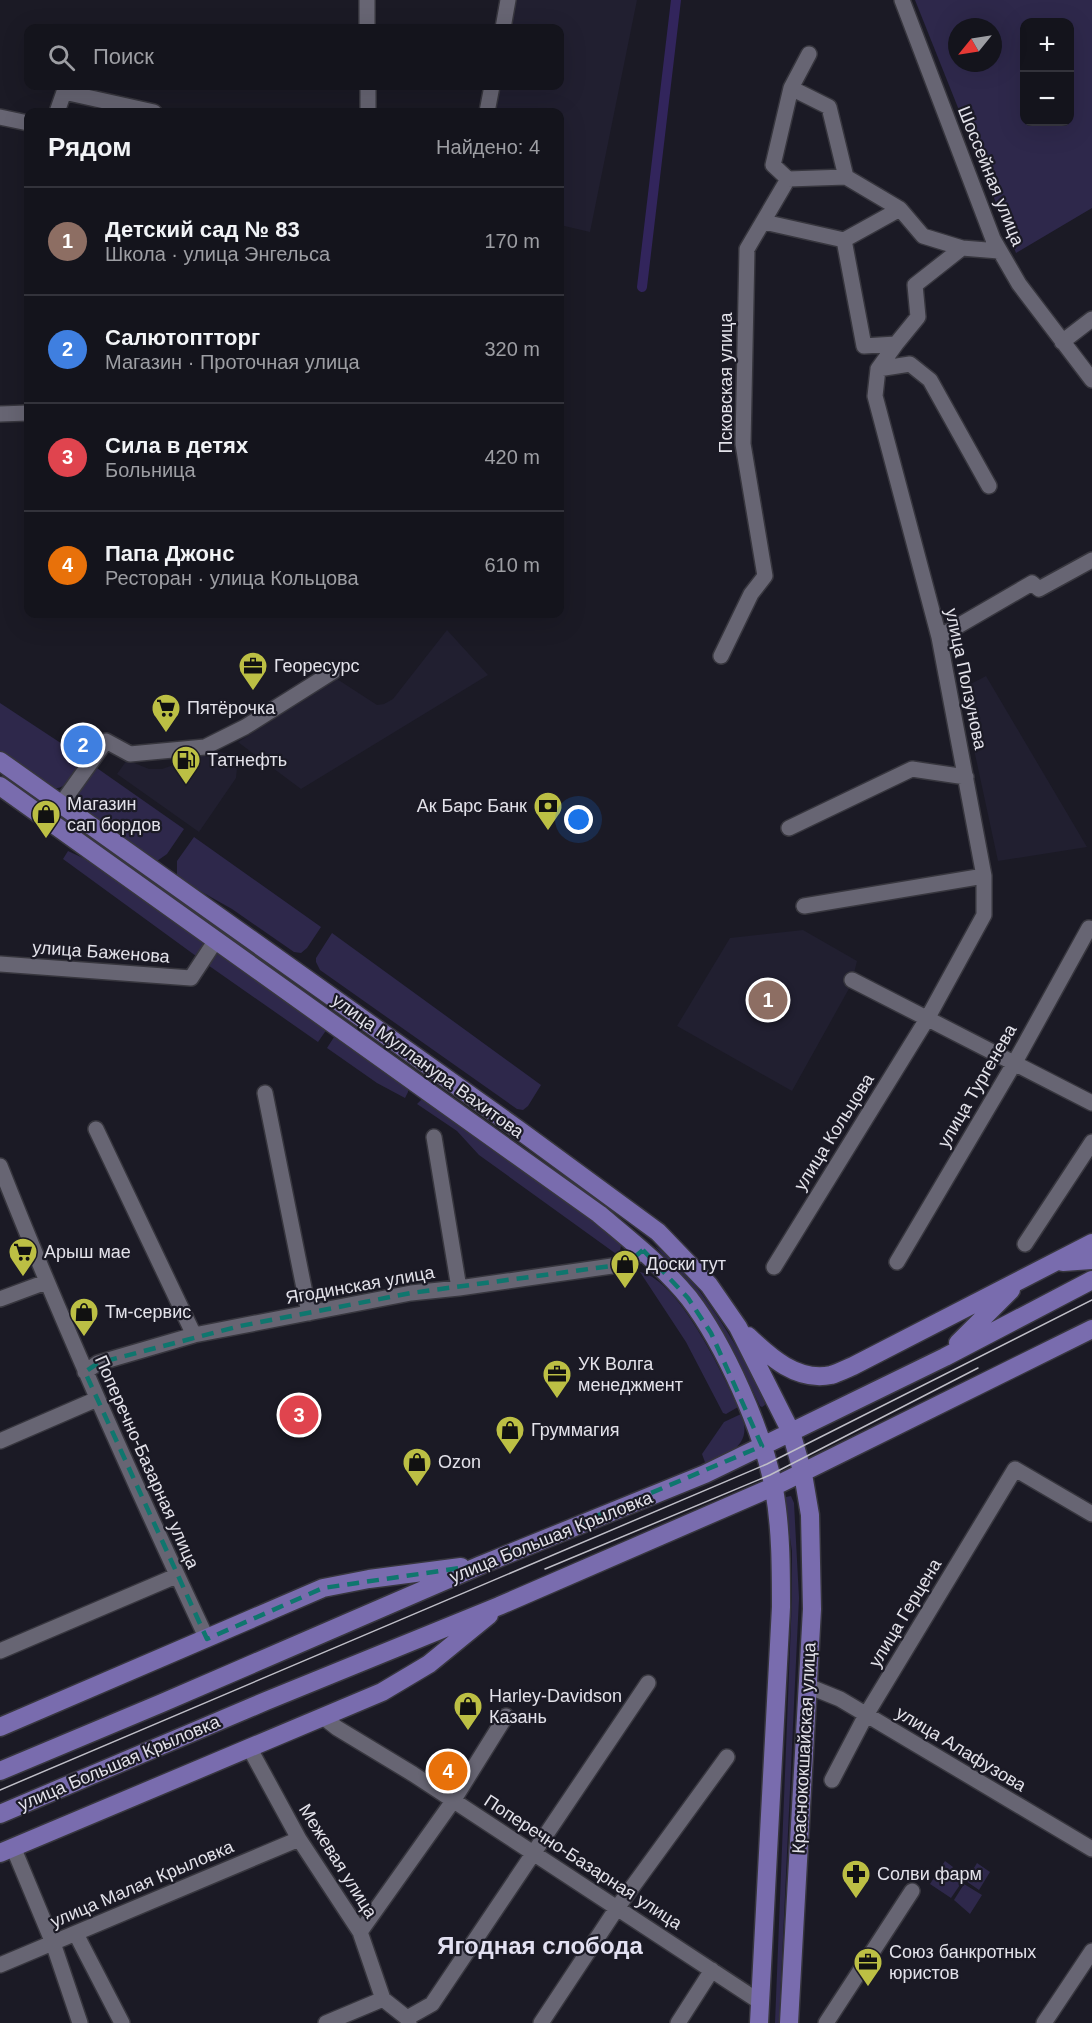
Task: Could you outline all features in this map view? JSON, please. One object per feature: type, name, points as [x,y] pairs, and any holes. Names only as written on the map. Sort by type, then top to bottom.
[{"type":"main road","name":"улица Мулланура Вахитова","points":[[0,761],[658,1232],[709,1285],[738,1327],[791,1432]]},
{"type":"main road","name":"улица Мулланура Вахитова","points":[[0,786],[590,1208],[643,1250],[688,1298],[711,1333],[732,1371],[762,1446]]},
{"type":"main road","points":[[738,1327],[782,1365],[811,1376],[830,1375],[853,1366],[1092,1243]]},
{"type":"main road","points":[[1052,1263],[1092,1260]]},
{"type":"main road","points":[[945,1357],[1023,1279]]},
{"type":"main road","name":"улица Большая Крыловка","points":[[0,1771],[481,1565],[705,1474],[945,1357],[1092,1280]]},
{"type":"main road","name":"улица Большая Крыловка","points":[[0,1814],[266,1701],[499,1606],[773,1487],[1092,1329]]},
{"type":"main road","name":"Краснококшайская улица","points":[[791,1432],[803,1473],[810,1515],[812,1609],[792,2022]]},
{"type":"main road","name":"Краснококшайская улица","points":[[759,2023],[781,1607],[781,1553],[773,1487],[762,1446]]},
{"type":"main road","points":[[0,1727],[323,1588],[369,1579],[481,1565]]},
{"type":"main road","points":[[7,1850],[382,1692],[414,1675],[464,1638],[499,1606]]},
{"type":"street","points":[[367,0],[367,24]]},
{"type":"street","points":[[504,24],[508,0]]},
{"type":"street","name":"Шоссейная улица","points":[[902,0],[982,216],[999,251],[1019,284],[1092,380]]},
{"type":"street","points":[[809,54],[791,88],[773,165],[788,179],[846,177],[900,209],[923,236],[962,248],[999,251]]},
{"type":"street","points":[[791,88],[828,106],[846,177]]},
{"type":"street","points":[[368,90],[368,108]]},
{"type":"street","points":[[488,108],[491,90]]},
{"type":"street","points":[[58,108],[64,92],[136,108]]},
{"type":"street","points":[[0,117],[24,122]]},
{"type":"street","name":"Псковская улица","points":[[721,656],[751,594],[765,576],[743,444],[747,249],[788,179]]},
{"type":"street","points":[[764,222],[844,240],[900,209]]},
{"type":"street","points":[[844,240],[864,346],[896,344]]},
{"type":"street","points":[[878,369],[918,316],[915,285],[962,248]]},
{"type":"street","points":[[1062,342],[1092,319]]},
{"type":"street","points":[[878,369],[910,364],[930,380],[989,486]]},
{"type":"street","name":"улица Ползунова","points":[[878,369],[875,396],[939,637],[984,876],[984,915],[927,1018]]},
{"type":"street","points":[[0,414],[24,413]]},
{"type":"street","points":[[939,637],[1032,583],[1039,589],[1092,560]]},
{"type":"street","points":[[61,804],[106,741],[130,754],[205,747],[245,727],[334,671]]},
{"type":"street","points":[[789,828],[912,769],[966,777]]},
{"type":"street","points":[[804,906],[984,876]]},
{"type":"street","name":"улица Тургенева","points":[[897,1262],[1015,1062],[1089,928]]},
{"type":"street","name":"улица Баженова","points":[[0,964],[191,978],[216,940]]},
{"type":"street","points":[[852,980],[1092,1103]]},
{"type":"street","name":"улица Кольцова","points":[[774,1267],[927,1018]]},
{"type":"street","points":[[265,1093],[309,1313]]},
{"type":"street","points":[[96,1129],[194,1335]]},
{"type":"street","points":[[434,1137],[459,1288]]},
{"type":"street","points":[[1025,1244],[1092,1142]]},
{"type":"street","name":"Поперечно-Базарная улица","points":[[0,1166],[85,1372],[176,1576],[207,1639]]},
{"type":"street","name":"Ягодинская улица","points":[[85,1372],[99,1363],[194,1335],[411,1293],[626,1264],[643,1250]]},
{"type":"street","points":[[0,1299],[46,1282]]},
{"type":"street","points":[[0,1441],[97,1399]]},
{"type":"street","name":"улица Герцена","points":[[832,1780],[867,1715],[1015,1469],[1092,1514]]},
{"type":"street","points":[[0,1652],[176,1576]]},
{"type":"street","points":[[326,2023],[383,1999],[408,2020],[432,2004],[648,1683]]},
{"type":"street","name":"улица Алафузова","points":[[808,1686],[840,1699],[1092,1849]]},
{"type":"street","points":[[360,1932],[453,1801],[506,1716]]},
{"type":"street","name":"Поперечно-Базарная улица","points":[[323,1717],[336,1728],[453,1801],[760,2002]]},
{"type":"street","name":"Межевая улица","points":[[250,1749],[299,1839],[360,1932],[383,1999]]},
{"type":"street","points":[[542,2023],[617,1908],[728,1757]]},
{"type":"street","name":"улица Малая Крыловка","points":[[0,1965],[299,1839]]},
{"type":"street","points":[[7,1850],[53,1943],[80,2023]]},
{"type":"street","points":[[826,2023],[912,1891]]},
{"type":"street","points":[[76,1934],[122,2023]]},
{"type":"street","points":[[1044,2023],[1092,1951]]},
{"type":"street","points":[[678,2023],[712,1970]]},
{"type":"highlighted area","points":[[643,1250],[688,1298],[711,1333],[762,1446],[481,1565],[323,1588],[207,1639],[85,1372],[98,1363],[240,1326],[411,1293],[626,1264]]},
{"type":"shaded area","points":[[503,0],[637,0],[590,232],[564,226],[564,108],[486,108],[488,90],[564,90],[564,24],[499,24]]},
{"type":"shaded area","points":[[915,0],[1092,0],[1092,208],[1016,253]]},
{"type":"shaded area","points":[[447,630],[488,675],[301,789],[238,742],[337,679],[377,705],[384,704],[393,699]]},
{"type":"shaded area","points":[[986,676],[1087,847],[998,861],[961,689]]},
{"type":"shaded area","points":[[0,703],[85,759],[64,786],[54,788],[0,751]]},
{"type":"shaded area","points":[[214,751],[229,754],[237,768],[236,778],[199,832],[117,774],[127,760],[149,769],[162,769]]},
{"type":"shaded area","points":[[94,766],[184,829],[167,854],[157,861],[153,860],[80,806],[75,797]]},
{"type":"shaded area","points":[[194,837],[321,927],[307,948],[301,953],[294,952],[232,909],[186,883],[177,875],[177,861]]},
{"type":"shaded area","points":[[68,851],[96,864],[200,939],[203,947],[196,956],[63,859]]},
{"type":"shaded area","points":[[803,930],[857,961],[851,985],[792,1091],[677,1026],[730,938]]},
{"type":"shaded area","points":[[332,933],[541,1085],[528,1106],[523,1110],[517,1109],[320,970],[316,958]]},
{"type":"shaded area","points":[[216,953],[327,1029],[318,1042],[205,963]]},
{"type":"shaded area","points":[[336,1034],[408,1087],[405,1098],[377,1083],[327,1048]]},
{"type":"shaded area","points":[[423,1098],[567,1200],[620,1242],[619,1256],[479,1155],[457,1131],[417,1104]]},
{"type":"shaded area","points":[[655,1246],[669,1256],[708,1303],[757,1383],[765,1405],[760,1406],[721,1330],[700,1299]]},
{"type":"shaded area","points":[[640,1272],[655,1279],[684,1309],[710,1351],[738,1407],[726,1414],[723,1413],[686,1342]]},
{"type":"shaded area","points":[[741,1414],[744,1434],[737,1447],[706,1465],[702,1454],[724,1422]]},
{"type":"shaded area","points":[[791,1496],[794,1503],[799,1598],[779,2023],[775,2023],[792,1598],[792,1551],[785,1505],[786,1497]]},
{"type":"shaded area","points":[[945,1861],[953,1867],[947,1877],[950,1879],[952,1876],[962,1882],[951,1898],[930,1884]]},
{"type":"shaded area","points":[[977,1863],[990,1872],[979,1890],[966,1881]]},
{"type":"shaded area","points":[[964,1884],[982,1895],[970,1914],[954,1900]]},
{"type":"waterway","points":[[642,287],[676,0]]},
{"type":"tram line","points":[[0,1790],[767,1464],[1092,1300]]},
{"type":"tram line","points":[[545,1569],[770,1475],[978,1368]]},
{"type":"place","name":"Георесурс","points":[[253,692]]},
{"type":"place","name":"Пятёрочка","points":[[166,734]]},
{"type":"place","name":"Салютоптторг","points":[[83,745]]},
{"type":"place","name":"Татнефть","points":[[186,786]]},
{"type":"place","name":"Ак Барс Банк","points":[[548,832]]},
{"type":"place","name":"Магазин сап бордов","points":[[46,840]]},
{"type":"place","name":"Детский сад № 83","points":[[768,1000]]},
{"type":"place","name":"Арыш мае","points":[[23,1278]]},
{"type":"place","name":"Доски тут","points":[[625,1290]]},
{"type":"place","name":"Тм-сервис","points":[[84,1338]]},
{"type":"place","name":"УК Волга менеджмент","points":[[557,1400]]},
{"type":"place","name":"Сила в детях","points":[[299,1415]]},
{"type":"place","name":"Груммагия","points":[[510,1456]]},
{"type":"place","name":"Ozon","points":[[417,1488]]},
{"type":"place","name":"Harley-Davidson Казань","points":[[468,1732]]},
{"type":"place","name":"Папа Джонс","points":[[448,1771]]},
{"type":"place","name":"Солви фарм","points":[[856,1900]]},
{"type":"place","name":"Союз банкротных юристов","points":[[868,1988]]},
{"type":"district","name":"Ягодная слобода","points":[[540,1946]]}]
